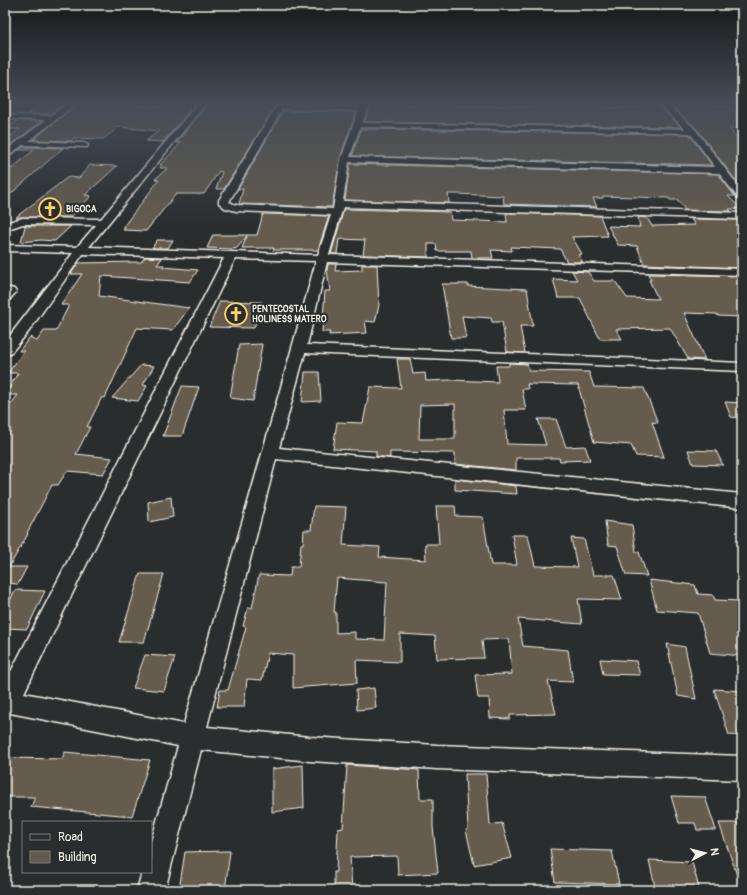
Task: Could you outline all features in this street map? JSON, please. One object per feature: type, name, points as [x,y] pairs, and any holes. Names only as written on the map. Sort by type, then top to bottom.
[{"type":"street","points":[[7,151],[18,144]]},
{"type":"street","points":[[58,144],[84,145]]},
{"type":"street","points":[[5,351],[24,328],[80,250],[169,144]]},
{"type":"street","points":[[258,144],[224,200],[224,203],[228,206],[236,208],[337,208],[742,216]]},
{"type":"street","points":[[151,890],[337,208],[345,159],[351,144]]},
{"type":"street","points":[[702,144],[742,197]]},
{"type":"street","points":[[345,159],[722,170]]},
{"type":"street","points":[[5,227],[12,223],[23,221],[104,222]]},
{"type":"street","points":[[5,248],[742,272]]},
{"type":"street","points":[[231,256],[6,701],[193,737],[310,749],[437,758],[742,768]]},
{"type":"street","points":[[299,349],[742,367]]},
{"type":"street","points":[[270,453],[742,501]]},
{"type":"building","points":[[5,144],[12,144],[5,149]]},
{"type":"building","points":[[180,144],[252,144],[224,189],[216,189],[222,172],[219,171],[204,194],[176,194],[146,231],[123,230],[126,227],[123,227],[159,180],[155,179],[168,168],[160,168],[162,165],[160,165]]},
{"type":"building","points":[[264,144],[345,144],[340,159],[332,207],[239,204],[243,189],[238,189]]},
{"type":"building","points":[[356,144],[696,144],[712,165],[352,156]]},
{"type":"building","points":[[708,144],[742,144],[742,189]]},
{"type":"building","points":[[23,147],[63,148],[5,199],[5,174],[34,150],[18,150]]},
{"type":"building","points":[[350,164],[718,174],[735,196],[728,196],[741,209],[729,209],[731,211],[685,210],[678,200],[670,200],[669,198],[603,196],[603,198],[593,198],[597,207],[504,204],[503,196],[456,194],[448,194],[449,203],[345,200]]},
{"type":"building","points":[[90,165],[117,166],[85,195],[91,196],[71,217],[16,217],[68,177],[79,178]]},
{"type":"building","points":[[344,209],[450,212],[451,220],[507,222],[506,213],[600,216],[608,236],[572,237],[582,254],[578,255],[583,262],[567,262],[560,249],[511,247],[512,251],[491,250],[493,258],[472,258],[471,251],[437,251],[436,244],[428,244],[428,257],[363,255],[365,240],[339,239],[337,254],[331,254]]},
{"type":"building","points":[[263,214],[329,216],[318,250],[242,248],[247,236],[237,248],[207,248],[213,235],[257,235]]},
{"type":"building","points":[[638,217],[647,218],[652,226],[695,225],[691,219],[738,220],[742,225],[742,268],[644,264],[637,246],[618,245],[608,226],[640,227]]},
{"type":"building","points":[[25,226],[71,226],[55,241],[41,240],[21,242]]},
{"type":"building","points":[[157,240],[173,240],[168,248],[152,248]]},
{"type":"building","points":[[145,257],[162,258],[157,265],[164,265],[163,267],[198,270],[190,282],[101,276],[99,296],[189,308],[173,330],[137,328],[105,398],[102,397],[87,427],[90,427],[76,454],[112,458],[103,474],[67,471],[58,485],[52,485],[27,533],[28,534],[9,567],[27,567],[18,584],[5,583],[5,412],[18,395],[5,395],[18,373],[8,373],[24,351],[19,351],[30,337],[37,341],[44,331],[56,331],[69,305],[61,305],[82,274],[71,274],[78,263],[141,262]]},
{"type":"building","points":[[328,264],[336,264],[335,271],[362,270],[362,265],[377,265],[379,305],[375,322],[365,321],[367,333],[329,335],[330,332],[322,332],[325,291],[330,291],[327,270]]},
{"type":"building","points":[[572,271],[588,272],[594,281],[615,281],[627,298],[658,299],[649,280],[651,280],[648,274],[742,276],[742,317],[718,316],[717,314],[684,313],[705,360],[688,359],[670,328],[616,329],[622,339],[600,339],[580,298],[558,298],[553,279],[577,280]]},
{"type":"building","points":[[442,284],[468,284],[468,286],[527,289],[533,326],[520,326],[525,353],[507,352],[502,322],[492,322],[491,318],[462,316],[466,338],[451,338]]},
{"type":"building","name":"PENTECOSTAL HOLINESS MATERO","points":[[220,301],[262,302],[254,328],[209,327]]},
{"type":"building","points":[[262,344],[253,401],[230,398],[239,345]]},
{"type":"building","points":[[397,359],[410,359],[413,374],[425,373],[426,381],[450,380],[498,382],[496,366],[509,366],[509,363],[527,364],[529,371],[589,372],[594,387],[644,388],[658,423],[652,422],[664,457],[636,456],[631,445],[594,442],[578,385],[527,384],[528,389],[522,389],[526,410],[504,410],[507,444],[546,445],[538,419],[556,419],[566,447],[585,446],[590,460],[560,461],[559,458],[516,458],[516,470],[455,464],[455,453],[390,452],[390,458],[376,456],[376,451],[333,449],[337,422],[363,423],[370,387],[401,388]],"holes":[[[455,404],[455,439],[419,439],[420,405]]]},
{"type":"building","points":[[141,365],[154,366],[143,385],[147,386],[138,401],[112,398]]},
{"type":"building","points":[[305,372],[319,372],[321,401],[302,402]]},
{"type":"building","points":[[182,386],[199,387],[182,436],[163,436]]},
{"type":"building","points":[[725,402],[742,403],[742,418],[731,417]]},
{"type":"building","points":[[688,450],[716,451],[723,465],[693,464]]},
{"type":"building","points":[[455,479],[516,486],[517,494],[455,490]]},
{"type":"building","points":[[171,497],[173,517],[149,522],[148,502]]},
{"type":"building","points":[[314,506],[346,507],[343,545],[380,547],[379,557],[426,560],[425,544],[439,544],[436,506],[455,506],[456,516],[483,517],[491,565],[517,565],[512,535],[528,535],[535,566],[577,567],[571,538],[584,539],[593,575],[614,575],[622,600],[578,599],[582,624],[518,619],[523,646],[568,650],[573,682],[548,681],[556,714],[510,715],[510,719],[490,718],[489,698],[478,698],[475,675],[512,674],[509,639],[482,640],[484,658],[437,659],[435,636],[400,634],[400,662],[356,660],[357,683],[293,688],[293,655],[268,653],[262,680],[247,679],[244,707],[217,707],[220,690],[228,690],[246,627],[243,626],[248,608],[252,608],[259,575],[290,576],[291,567],[299,567],[304,530],[311,530]],"holes":[[[337,578],[387,582],[384,640],[355,639],[355,632],[336,633],[336,612],[334,612]]]},
{"type":"building","points":[[605,521],[632,525],[636,552],[639,552],[647,576],[626,575],[617,546],[608,545]]},
{"type":"building","points":[[140,574],[164,574],[144,642],[119,642]]},
{"type":"building","points":[[649,580],[695,585],[698,594],[713,595],[715,600],[742,601],[742,656],[710,653],[698,613],[657,610]]},
{"type":"building","points":[[15,590],[45,591],[27,629],[5,628],[5,611]]},
{"type":"building","points":[[667,644],[685,647],[696,699],[678,696]]},
{"type":"building","points":[[145,655],[175,657],[164,691],[133,688]]},
{"type":"building","points":[[600,659],[636,661],[640,675],[603,674]]},
{"type":"building","points":[[374,688],[376,708],[357,710],[356,690]]},
{"type":"building","points":[[714,689],[742,691],[742,736],[729,735]]},
{"type":"building","points":[[65,752],[150,760],[132,816],[31,807],[35,797],[5,797],[5,758],[62,759]]},
{"type":"building","points":[[303,765],[304,808],[272,812],[272,769]]},
{"type":"building","points":[[347,765],[419,770],[420,799],[433,799],[433,827],[438,873],[398,875],[397,856],[350,857],[352,890],[334,890],[338,829],[343,828]]},
{"type":"building","points":[[465,774],[486,774],[490,825],[502,823],[512,858],[474,865],[466,830],[468,829]]},
{"type":"building","points":[[671,796],[705,797],[716,830],[697,830],[695,823],[679,823]]},
{"type":"building","points":[[719,823],[742,823],[742,883],[740,884]]},
{"type":"building","points":[[550,849],[612,851],[619,884],[555,882]]},
{"type":"building","points":[[230,851],[225,890],[179,890],[185,852]]},
{"type":"building","points":[[649,860],[692,862],[699,888],[655,887]]},
{"type":"place","name":"BIGOCA","points":[[50,209]]},
{"type":"place","name":"PENTECOSTAL HOLINESS MATERO","points":[[236,314]]}]
